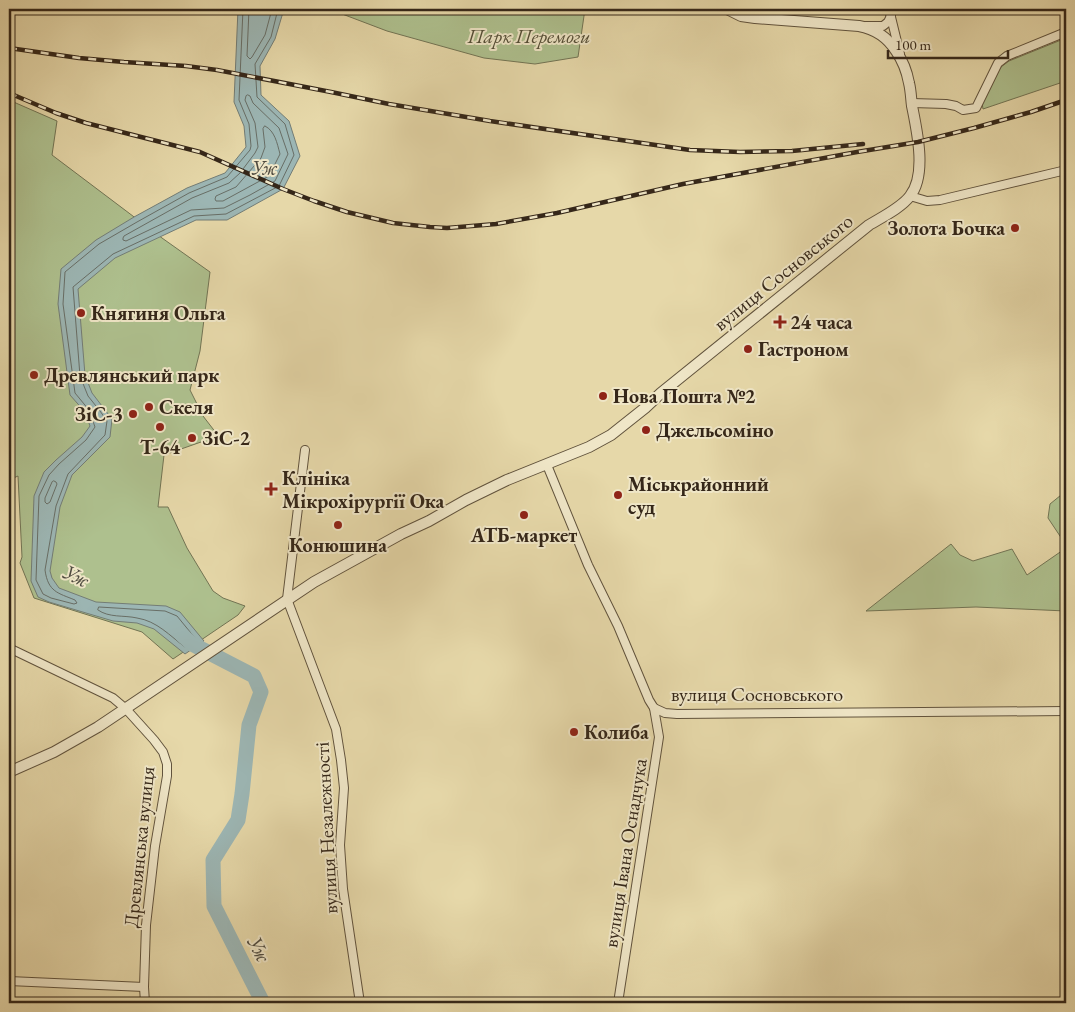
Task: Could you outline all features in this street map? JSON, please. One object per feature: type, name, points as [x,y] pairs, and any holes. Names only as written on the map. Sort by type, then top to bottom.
[{"type":"street","points":[[727,9],[741,16],[756,18],[860,26],[884,26],[888,22],[890,13]]},
{"type":"street","points":[[890,13],[910,84],[918,136],[918,174],[910,196],[927,201],[940,200],[1066,170]]},
{"type":"street","points":[[860,26],[883,37],[902,60]]},
{"type":"street","points":[[912,102],[946,104],[963,110],[976,108],[1001,60],[1066,32]]},
{"type":"street","name":"вулиця Сосновського","points":[[126,709],[314,582],[466,500],[507,480],[589,447],[611,435],[869,225],[899,206],[910,196]]},
{"type":"street","name":"вулиця Незалежності","points":[[305,450],[287,599],[336,729],[342,760],[344,788],[340,845],[343,890],[360,1003]]},
{"type":"street","name":"вулиця Сосновського","points":[[547,465],[588,565],[618,626],[654,708],[665,713],[677,714],[1066,711]]},
{"type":"street","name":"Древлянська вулиця","points":[[9,648],[113,698],[126,709],[163,752],[167,764],[167,776],[155,846],[146,925],[145,1003]]},
{"type":"street","name":"вулиця Івана Оснадчука","points":[[618,1003],[659,737],[654,708]]},
{"type":"street","points":[[9,772],[54,752],[126,709]]},
{"type":"street","points":[[9,981],[144,987]]},
{"type":"green space","name":"Парк Перемоги","points":[[329,9],[585,9],[578,57],[535,64],[484,58],[387,31]]},
{"type":"green space","points":[[1066,38],[1066,81],[983,109],[982,103],[993,77],[1001,67],[1009,61]]},
{"type":"green space","points":[[9,100],[57,121],[52,155],[210,272],[200,351],[190,390],[203,416],[220,438],[218,446],[201,442],[164,455],[158,507],[168,507],[187,548],[213,591],[223,598],[245,606],[238,615],[173,659],[142,632],[34,598],[20,563],[22,557],[18,476],[9,480]]},
{"type":"green space","points":[[1066,491],[1066,545],[1048,518],[1050,504]]},
{"type":"green space","points":[[951,544],[960,555],[973,561],[1012,549],[1027,575],[1066,548],[1066,611],[976,607],[866,611]]},
{"type":"water","name":"Уж","points":[[238,9],[284,9],[275,39],[260,66],[261,95],[289,121],[300,156],[283,189],[227,220],[196,220],[115,258],[78,289],[85,375],[92,393],[112,419],[110,437],[72,475],[60,507],[50,571],[52,578],[59,588],[96,602],[166,606],[180,612],[204,641],[185,654],[154,629],[137,623],[113,621],[38,597],[31,581],[34,496],[44,472],[82,437],[90,426],[85,412],[70,395],[58,304],[61,269],[96,240],[134,217],[187,188],[225,173],[246,147],[244,126],[234,102]]},
{"type":"waterway","name":"Уж","points":[[181,634],[192,644],[254,676],[261,692],[249,725],[238,820],[213,860],[214,906],[263,1003]]},
{"type":"railway","points":[[9,48],[79,58],[217,70],[389,104],[490,121],[690,150],[740,152],[792,151],[863,144]]},
{"type":"railway","points":[[9,93],[56,113],[86,123],[200,152],[283,189],[347,212],[393,223],[447,228],[496,224],[557,213],[683,184],[918,142],[1031,112],[1066,100]]},
{"type":"place","name":"Золота Бочка","points":[[1015,228]]},
{"type":"place","name":"Княгиня Ольга","points":[[81,313]]},
{"type":"place","name":"24 часа","points":[[780,322]]},
{"type":"place","name":"Гастроном","points":[[748,349]]},
{"type":"place","name":"Древлянський парк","points":[[34,375]]},
{"type":"place","name":"Нова Пошта №2","points":[[603,396]]},
{"type":"place","name":"Скеля","points":[[149,407]]},
{"type":"place","name":"ЗіС-3","points":[[133,414]]},
{"type":"place","name":"Т-64","points":[[160,427]]},
{"type":"place","name":"Джельсоміно","points":[[646,430]]},
{"type":"place","name":"ЗіС-2","points":[[192,438]]},
{"type":"place","name":"Клініка Мікрохірургії Ока","points":[[271,489]]},
{"type":"place","name":"Міськрайонний суд","points":[[618,495]]},
{"type":"place","name":"АТБ-маркет","points":[[524,515]]},
{"type":"place","name":"Конюшина","points":[[338,525]]},
{"type":"place","name":"Колиба","points":[[574,732]]}]
